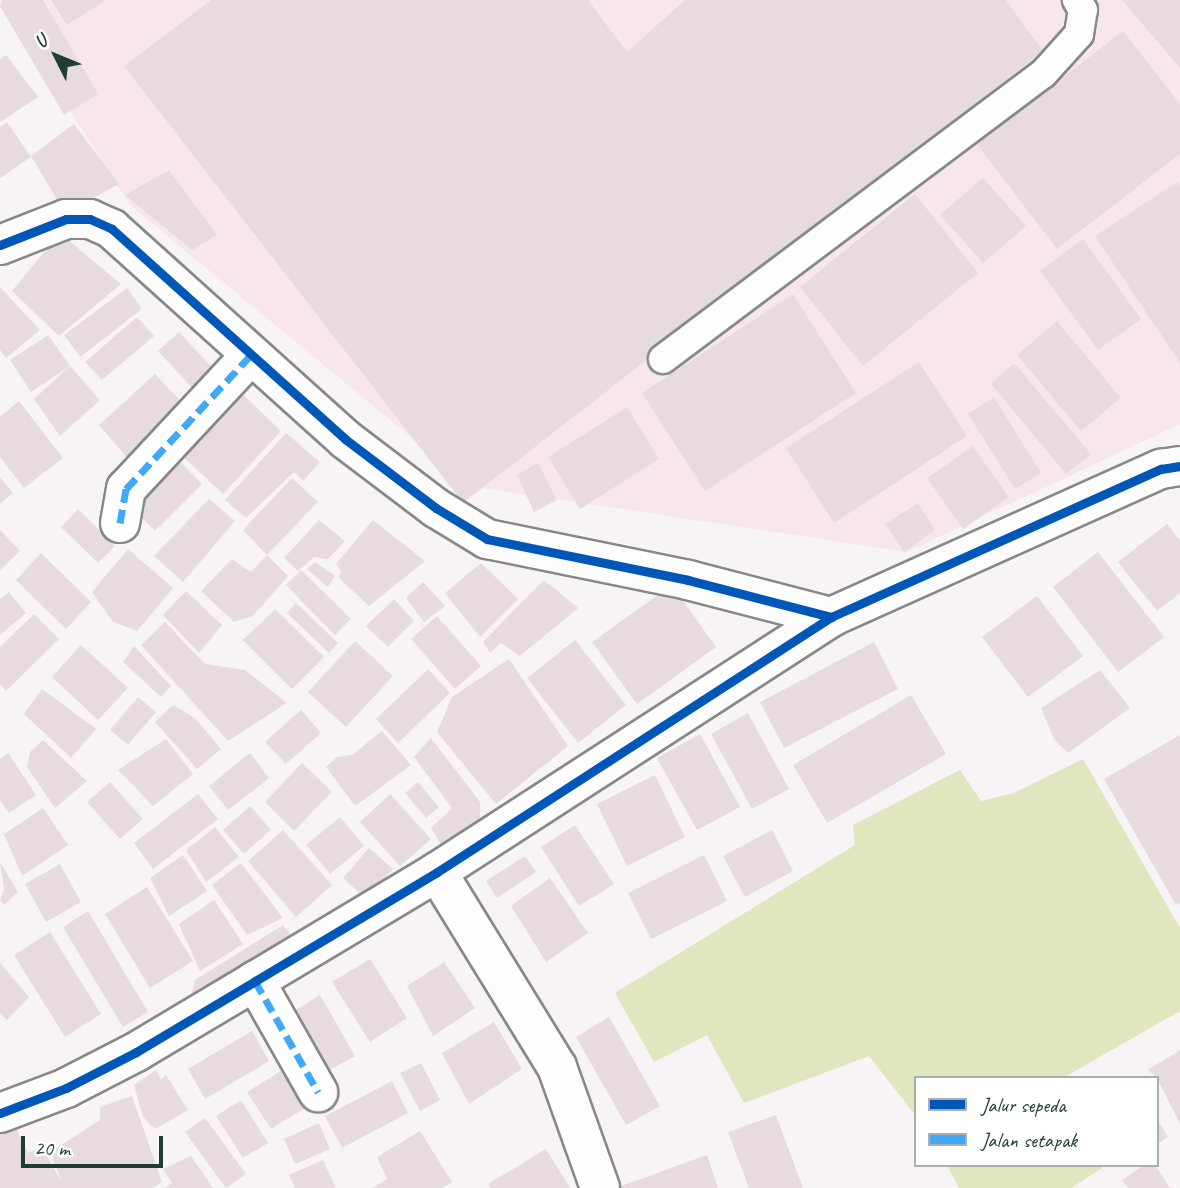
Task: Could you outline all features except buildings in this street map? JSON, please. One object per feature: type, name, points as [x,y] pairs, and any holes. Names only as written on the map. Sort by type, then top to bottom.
[{"type":"street","points":[[0,245],[66,219],[90,219],[112,229],[345,439],[436,508],[487,539],[688,580],[831,617]]},
{"type":"street","points":[[120,523],[126,489],[250,356]]},
{"type":"street","points":[[0,1113],[66,1088],[135,1052],[255,981],[437,872],[831,617],[1161,470],[1180,466]]},
{"type":"street","points":[[437,872],[557,1067],[600,1188]]},
{"type":"street","points":[[255,981],[318,1092]]},
{"type":"lane","points":[[663,359],[1043,74],[1079,34],[1083,10],[1077,0]]},
{"type":"shaded area","points":[[0,0],[1180,0],[1180,424],[907,552],[470,486],[130,205]]},
{"type":"green space","points":[[1083,759],[1180,928],[1180,1011],[1066,1076],[914,1076],[914,1113],[869,1056],[744,1103],[707,1035],[654,1062],[615,993],[855,845],[853,825],[960,770],[981,801],[1014,793]]},
{"type":"green space","points":[[948,1167],[1102,1168],[1071,1188],[959,1188]]},
{"type":"marked path","points":[[120,523],[126,489],[250,356]]},
{"type":"marked path","points":[[255,981],[318,1092]]},
{"type":"cycle path","points":[[0,245],[66,219],[90,219],[112,229],[345,439],[436,508],[487,539],[688,580],[831,617]]},
{"type":"cycle path","points":[[0,1113],[66,1088],[136,1052],[255,981],[437,872],[831,617],[1161,469],[1180,466]]}]
